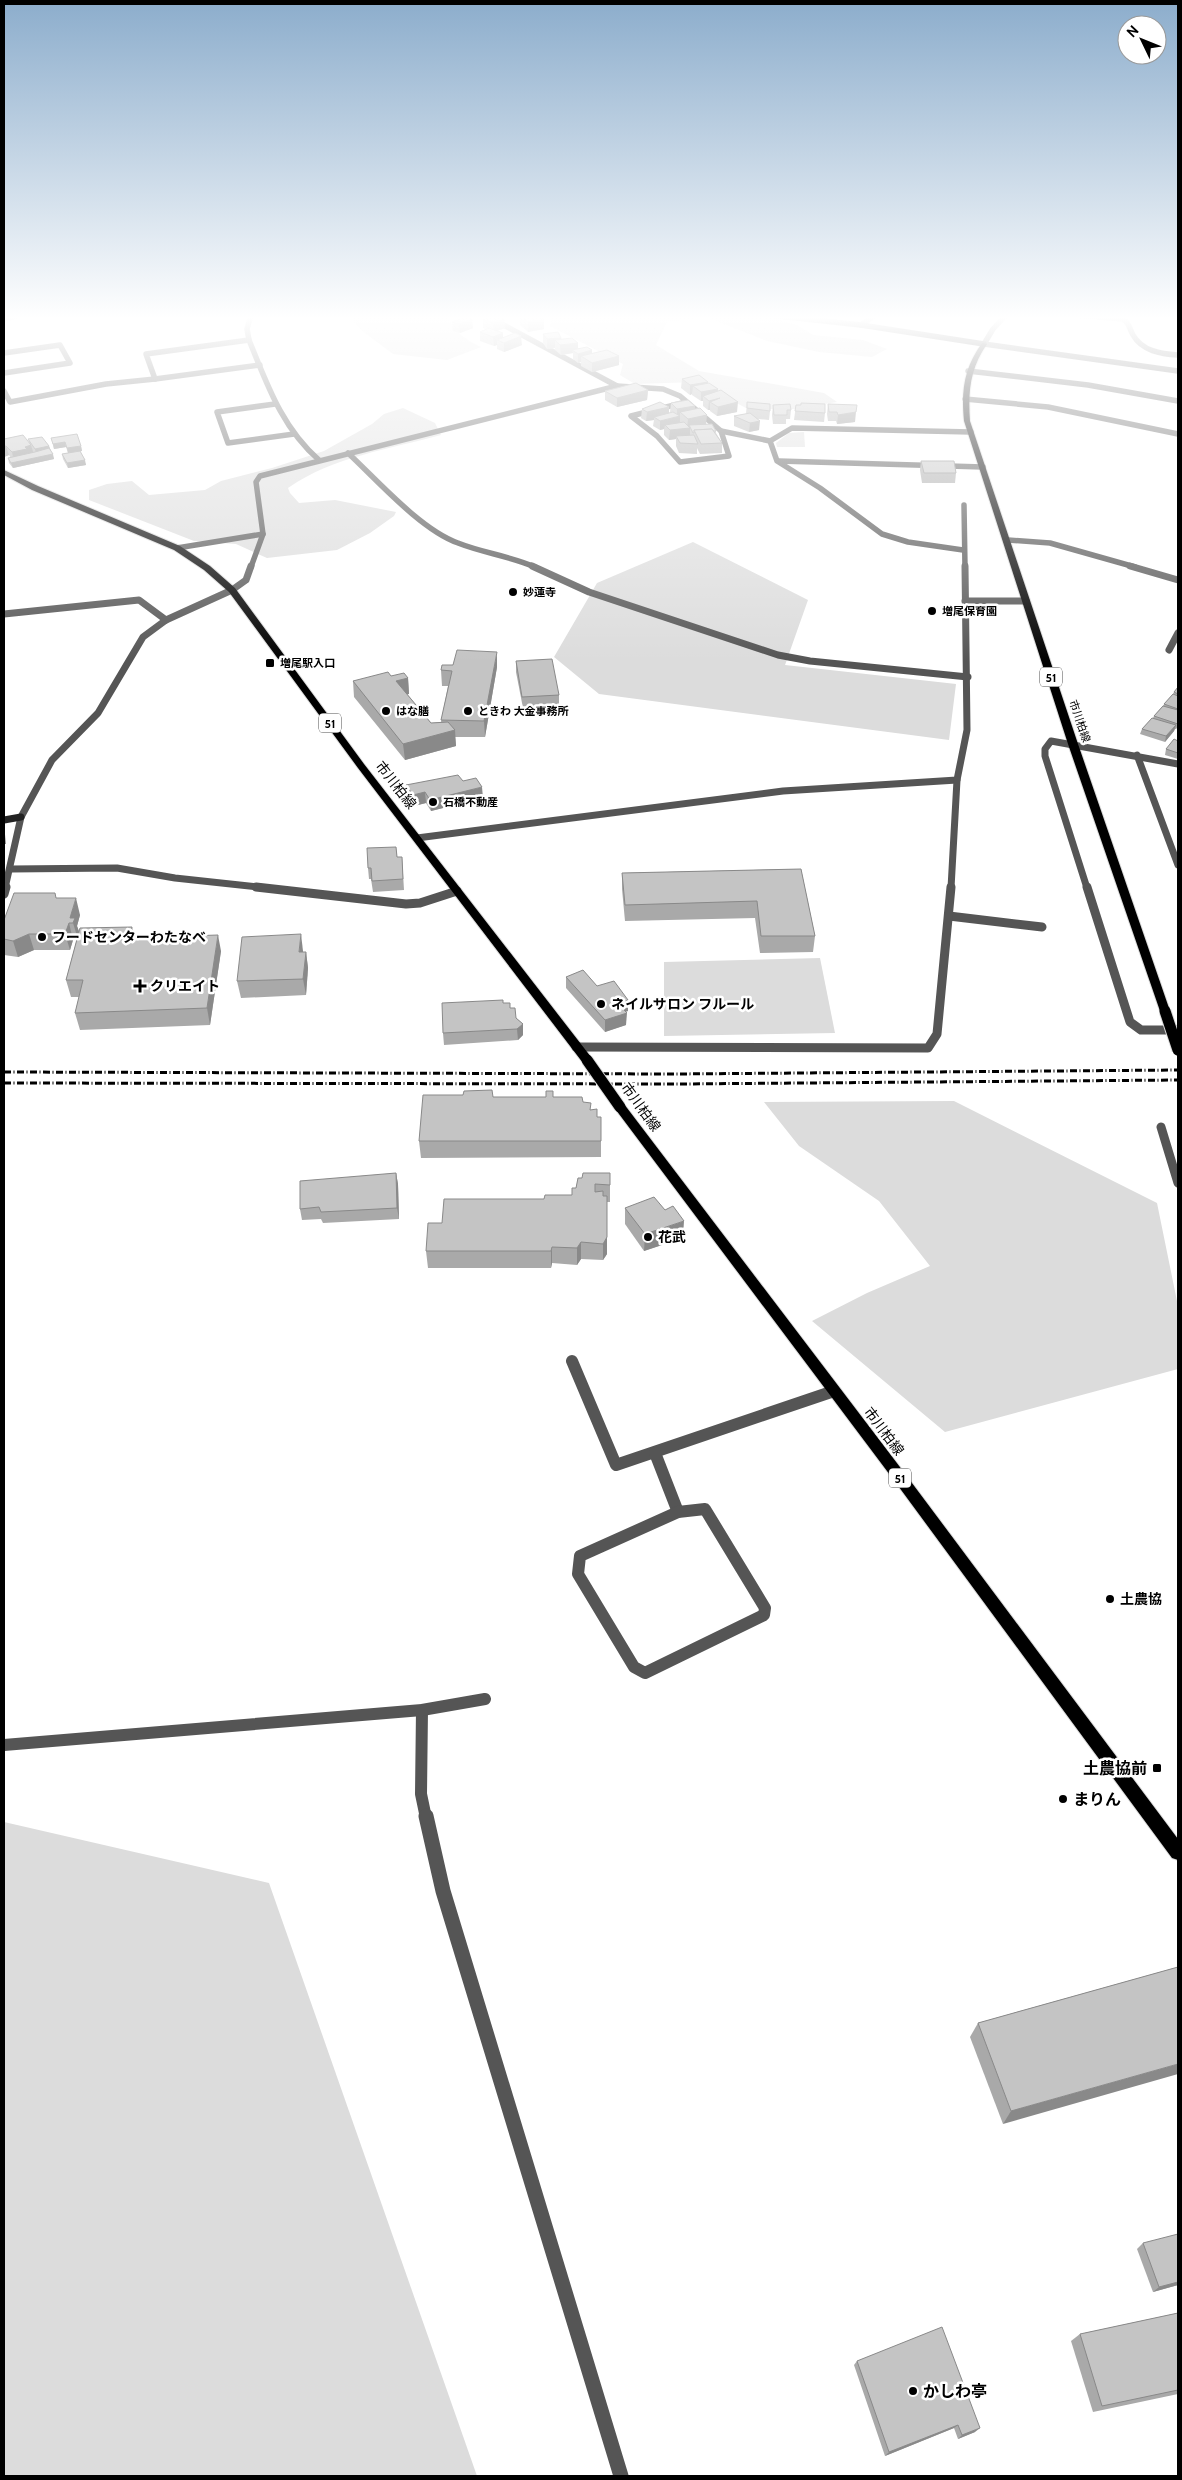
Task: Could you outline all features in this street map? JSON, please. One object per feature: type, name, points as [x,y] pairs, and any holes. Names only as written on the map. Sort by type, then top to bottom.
[{"type":"main road","name":"市川柏線","points":[[971,432],[1008,540],[1073,744],[1178,1050]]},
{"type":"main road","name":"市川柏線","points":[[4,472],[36,488],[177,548],[207,568],[232,590],[457,891],[587,1060],[1178,1852]]},
{"type":"street","points":[[224,431],[228,443],[294,434]]},
{"type":"street","points":[[292,431],[304,449],[319,460]]},
{"type":"street","points":[[4,894],[21,817],[52,760],[98,713],[134,649],[143,638],[166,620],[232,590],[246,580],[263,534],[256,482],[260,476],[437,431]]},
{"type":"street","points":[[650,431],[680,462],[729,456],[721,431],[770,441],[787,431]]},
{"type":"street","points":[[914,431],[971,432]]},
{"type":"street","points":[[1162,431],[1178,434]]},
{"type":"street","points":[[770,441],[777,461],[820,488],[882,534],[908,542],[963,550]]},
{"type":"street","points":[[348,453],[415,517],[434,531],[456,543],[516,559],[589,592],[778,655],[810,661],[968,677]]},
{"type":"street","points":[[777,461],[983,467]]},
{"type":"street","points":[[576,1047],[928,1048],[936,1034],[949,916],[957,780],[967,730],[968,677],[963,550],[964,505]]},
{"type":"street","points":[[177,548],[263,534]]},
{"type":"street","points":[[1008,540],[1050,543],[1178,579]]},
{"type":"street","points":[[4,614],[139,600],[166,620]]},
{"type":"street","points":[[965,601],[1026,601]]},
{"type":"street","points":[[1169,650],[1178,633]]},
{"type":"street","points":[[1178,764],[1073,744],[1051,742],[1045,750],[1045,756],[1130,1022],[1141,1030],[1178,1030]]},
{"type":"street","points":[[1137,756],[1178,865]]},
{"type":"street","points":[[417,838],[782,791],[837,786],[957,780]]},
{"type":"street","points":[[4,820],[21,817]]},
{"type":"street","points":[[11,869],[117,868],[175,878],[406,904],[420,903],[457,891]]},
{"type":"street","points":[[949,916],[1042,927]]},
{"type":"street","points":[[1161,1127],[1178,1184]]},
{"type":"street","points":[[572,1361],[616,1465],[834,1391]]},
{"type":"street","points":[[655,1453],[678,1512]]},
{"type":"street","points":[[704,1509],[766,1608],[764,1615],[645,1673],[634,1668],[578,1574],[580,1556],[678,1512],[704,1509]]},
{"type":"street","points":[[4,1745],[422,1710],[485,1699]]},
{"type":"street","points":[[422,1710],[421,1794],[442,1891],[621,2476]]},
{"type":"shaded area","points":[[360,431],[439,431],[441,435],[342,461],[305,477],[288,488],[299,503],[335,500],[396,512],[394,516],[370,533],[337,550],[267,558],[236,544],[194,541],[89,500],[89,490],[107,484],[132,481],[149,495],[205,490],[221,481],[272,468],[324,451]]},
{"type":"shaded area","points":[[804,432],[805,447],[777,447],[776,443],[789,433]]},
{"type":"shaded area","points":[[693,542],[808,600],[785,665],[956,684],[949,740],[599,694],[554,657],[597,583]]},
{"type":"shaded area","points":[[820,958],[835,1033],[664,1036],[664,962]]},
{"type":"shaded area","points":[[954,1101],[1157,1203],[1178,1306],[1178,1369],[945,1432],[812,1321],[867,1293],[930,1266],[879,1201],[799,1146],[764,1102]]},
{"type":"shaded area","points":[[4,1822],[269,1883],[477,2476],[4,2476]]},
{"type":"building","points":[[694,431],[713,431],[722,443],[701,444]]},
{"type":"building","points":[[77,434],[81,446],[67,448],[65,442],[53,444],[51,438]]},
{"type":"building","points":[[23,435],[31,445],[25,447],[27,449],[12,452],[4,446],[4,439]]},
{"type":"building","points":[[694,435],[698,444],[680,443],[676,436]]},
{"type":"building","points":[[42,437],[49,446],[35,449],[28,439]]},
{"type":"building","points":[[49,448],[53,454],[11,463],[8,458],[35,452]]},
{"type":"building","points":[[80,451],[85,460],[67,463],[62,454]]},
{"type":"building","points":[[921,461],[954,461],[956,473],[924,473]]},
{"type":"building","name":"ときわ 大金事務所","points":[[457,650],[497,652],[484,721],[441,720],[452,671],[441,670],[442,665],[453,665]]},
{"type":"building","points":[[552,659],[559,695],[522,697],[516,661]]},
{"type":"building","points":[[388,672],[391,676],[404,673],[408,678],[396,681],[431,723],[448,722],[455,730],[403,744],[353,681]]},
{"type":"building","points":[[1173,694],[1178,696],[1178,709],[1164,704]]},
{"type":"building","points":[[1163,706],[1178,710],[1178,724],[1154,716]]},
{"type":"building","points":[[1152,718],[1176,725],[1166,736],[1142,729]]},
{"type":"building","points":[[1174,739],[1178,741],[1178,753],[1166,749]]},
{"type":"building","points":[[458,775],[463,781],[476,778],[482,787],[430,800],[425,792],[413,795],[406,785]]},
{"type":"building","points":[[396,847],[397,857],[402,857],[403,879],[372,881],[371,868],[368,868],[367,848]]},
{"type":"building","points":[[801,869],[815,936],[761,936],[757,901],[625,905],[622,873]]},
{"type":"building","points":[[14,893],[55,893],[56,898],[76,898],[70,918],[75,918],[73,923],[69,923],[65,934],[29,934],[13,941],[4,939],[4,920]]},
{"type":"building","points":[[132,927],[129,938],[218,935],[207,1008],[75,1013],[83,980],[66,980],[80,928]]},
{"type":"building","points":[[301,934],[299,952],[306,952],[303,979],[237,981],[242,937]]},
{"type":"building","points":[[583,970],[597,986],[614,981],[628,1000],[617,1003],[627,1013],[605,1020],[566,977]]},
{"type":"building","points":[[503,1000],[503,1003],[510,1003],[510,1008],[515,1008],[516,1018],[523,1024],[517,1029],[443,1033],[442,1003]]},
{"type":"building","points":[[492,1090],[493,1097],[546,1097],[546,1091],[553,1091],[553,1097],[582,1097],[583,1102],[591,1103],[590,1110],[597,1109],[597,1117],[601,1117],[601,1141],[419,1141],[423,1095],[463,1095],[464,1091]]},
{"type":"building","points":[[396,1173],[397,1208],[321,1212],[319,1207],[300,1209],[300,1181]]},
{"type":"building","points":[[583,1173],[610,1173],[610,1185],[595,1184],[595,1192],[603,1191],[603,1196],[607,1196],[607,1237],[603,1244],[581,1242],[577,1248],[552,1247],[551,1251],[426,1251],[428,1223],[442,1223],[444,1199],[544,1199],[545,1195],[572,1195],[572,1188],[576,1188],[578,1178],[582,1178]]},
{"type":"building","points":[[654,1197],[665,1210],[673,1206],[684,1221],[645,1234],[625,1208]]},
{"type":"building","points":[[1178,1967],[1178,2064],[1011,2111],[978,2023]]},
{"type":"building","points":[[1178,2234],[1178,2282],[1159,2287],[1143,2243]]},
{"type":"building","points":[[1178,2313],[1178,2390],[1102,2406],[1080,2334]]},
{"type":"building","points":[[942,2327],[980,2428],[962,2435],[958,2425],[889,2452],[857,2361]]},
{"type":"railway","points":[[4,1072],[674,1074],[1178,1070]]},
{"type":"railway","points":[[4,1083],[678,1084],[1178,1080]]},
{"type":"place","name":"妙蓮寺","points":[[513,592]]},
{"type":"place","name":"増尾保育園","points":[[932,611]]},
{"type":"place","name":"増尾駅入口","points":[[270,663]]},
{"type":"place","name":"はな膳","points":[[386,711]]},
{"type":"place","name":"ときわ 大金事務所","points":[[468,711]]},
{"type":"place","name":"石橋不動産","points":[[433,802]]},
{"type":"place","name":"フードセンターわたなべ","points":[[42,937]]},
{"type":"place","name":"クリエイト","points":[[140,986]]},
{"type":"place","name":"ネイルサロン フルール","points":[[601,1004]]},
{"type":"place","name":"花武","points":[[648,1237]]},
{"type":"place","name":"土農協","points":[[1110,1599]]},
{"type":"place","name":"土農協前","points":[[1157,1768]]},
{"type":"place","name":"まりん","points":[[1063,1799]]},
{"type":"place","name":"かしわ亭","points":[[913,2391]]}]
